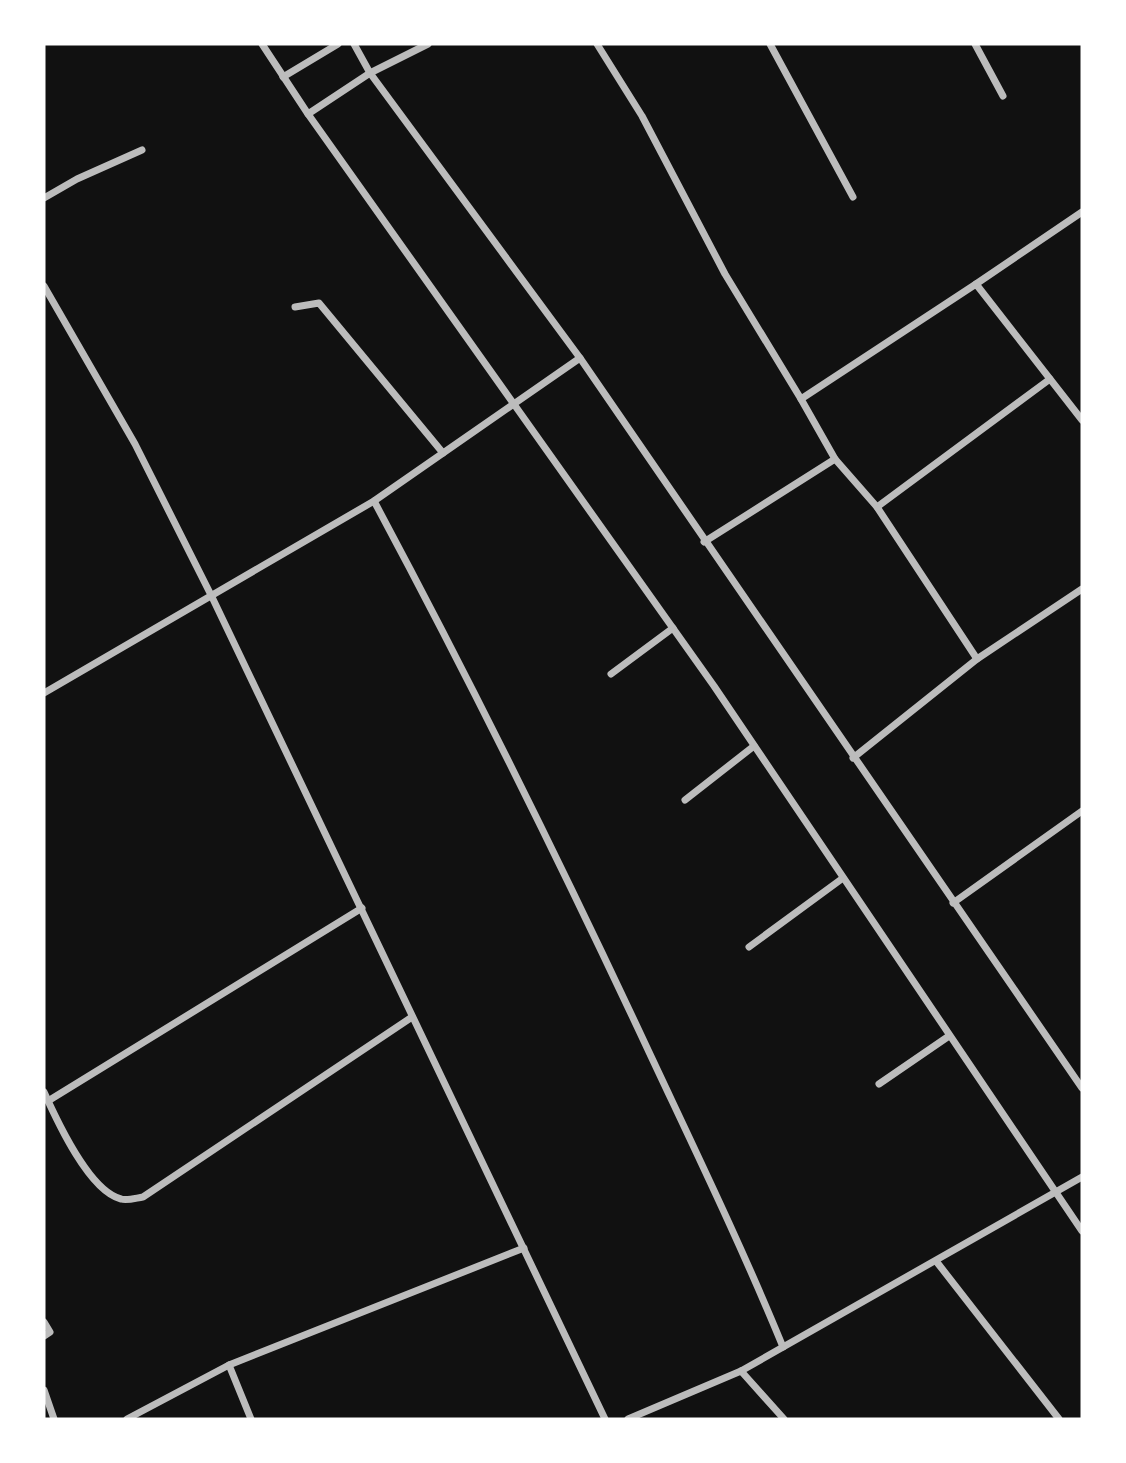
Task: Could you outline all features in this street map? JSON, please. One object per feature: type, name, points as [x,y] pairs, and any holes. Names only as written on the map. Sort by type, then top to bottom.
[{"type":"street","points":[[262,44],[308,114],[673,628],[1082,1231]]},
{"type":"street","points":[[284,77],[338,44]]},
{"type":"street","points":[[354,44],[370,73],[580,358],[1082,1088]]},
{"type":"street","points":[[308,114],[370,73],[428,44]]},
{"type":"street","points":[[597,44],[642,116],[725,274],[835,459],[877,507],[977,659]]},
{"type":"street","points":[[770,44],[853,197]]},
{"type":"street","points":[[975,44],[1003,96]]},
{"type":"street","points":[[45,195],[142,150]]},
{"type":"street","points":[[801,399],[1082,212]]},
{"type":"street","points":[[976,284],[1082,420]]},
{"type":"street","points":[[44,286],[135,444],[212,597],[605,1419]]},
{"type":"street","points":[[295,307],[319,303],[443,453]]},
{"type":"street","points":[[44,693],[374,501],[580,358]]},
{"type":"street","points":[[877,507],[1050,379]]},
{"type":"street","points":[[704,542],[835,459]]},
{"type":"street","points":[[374,501],[435,614],[579,902],[754,1275],[783,1347]]},
{"type":"street","points":[[853,758],[977,659],[1082,589]]},
{"type":"street","points":[[611,674],[673,628]]},
{"type":"street","points":[[685,800],[754,746]]},
{"type":"street","points":[[953,903],[1082,811]]},
{"type":"street","points":[[749,947],[843,878]]},
{"type":"street","points":[[48,1101],[362,908]]},
{"type":"street","points":[[44,1092],[93,1179],[108,1194],[123,1200],[143,1197],[412,1017]]},
{"type":"street","points":[[879,1084],[949,1036]]},
{"type":"street","points":[[628,1419],[741,1371],[1082,1177]]},
{"type":"street","points":[[127,1419],[229,1365],[524,1248]]},
{"type":"street","points":[[936,1261],[1059,1419]]},
{"type":"street","points":[[44,1322],[50,1332],[44,1336]]},
{"type":"street","points":[[229,1365],[251,1419]]},
{"type":"street","points":[[741,1371],[785,1419]]},
{"type":"street","points":[[44,1390],[54,1419]]}]
